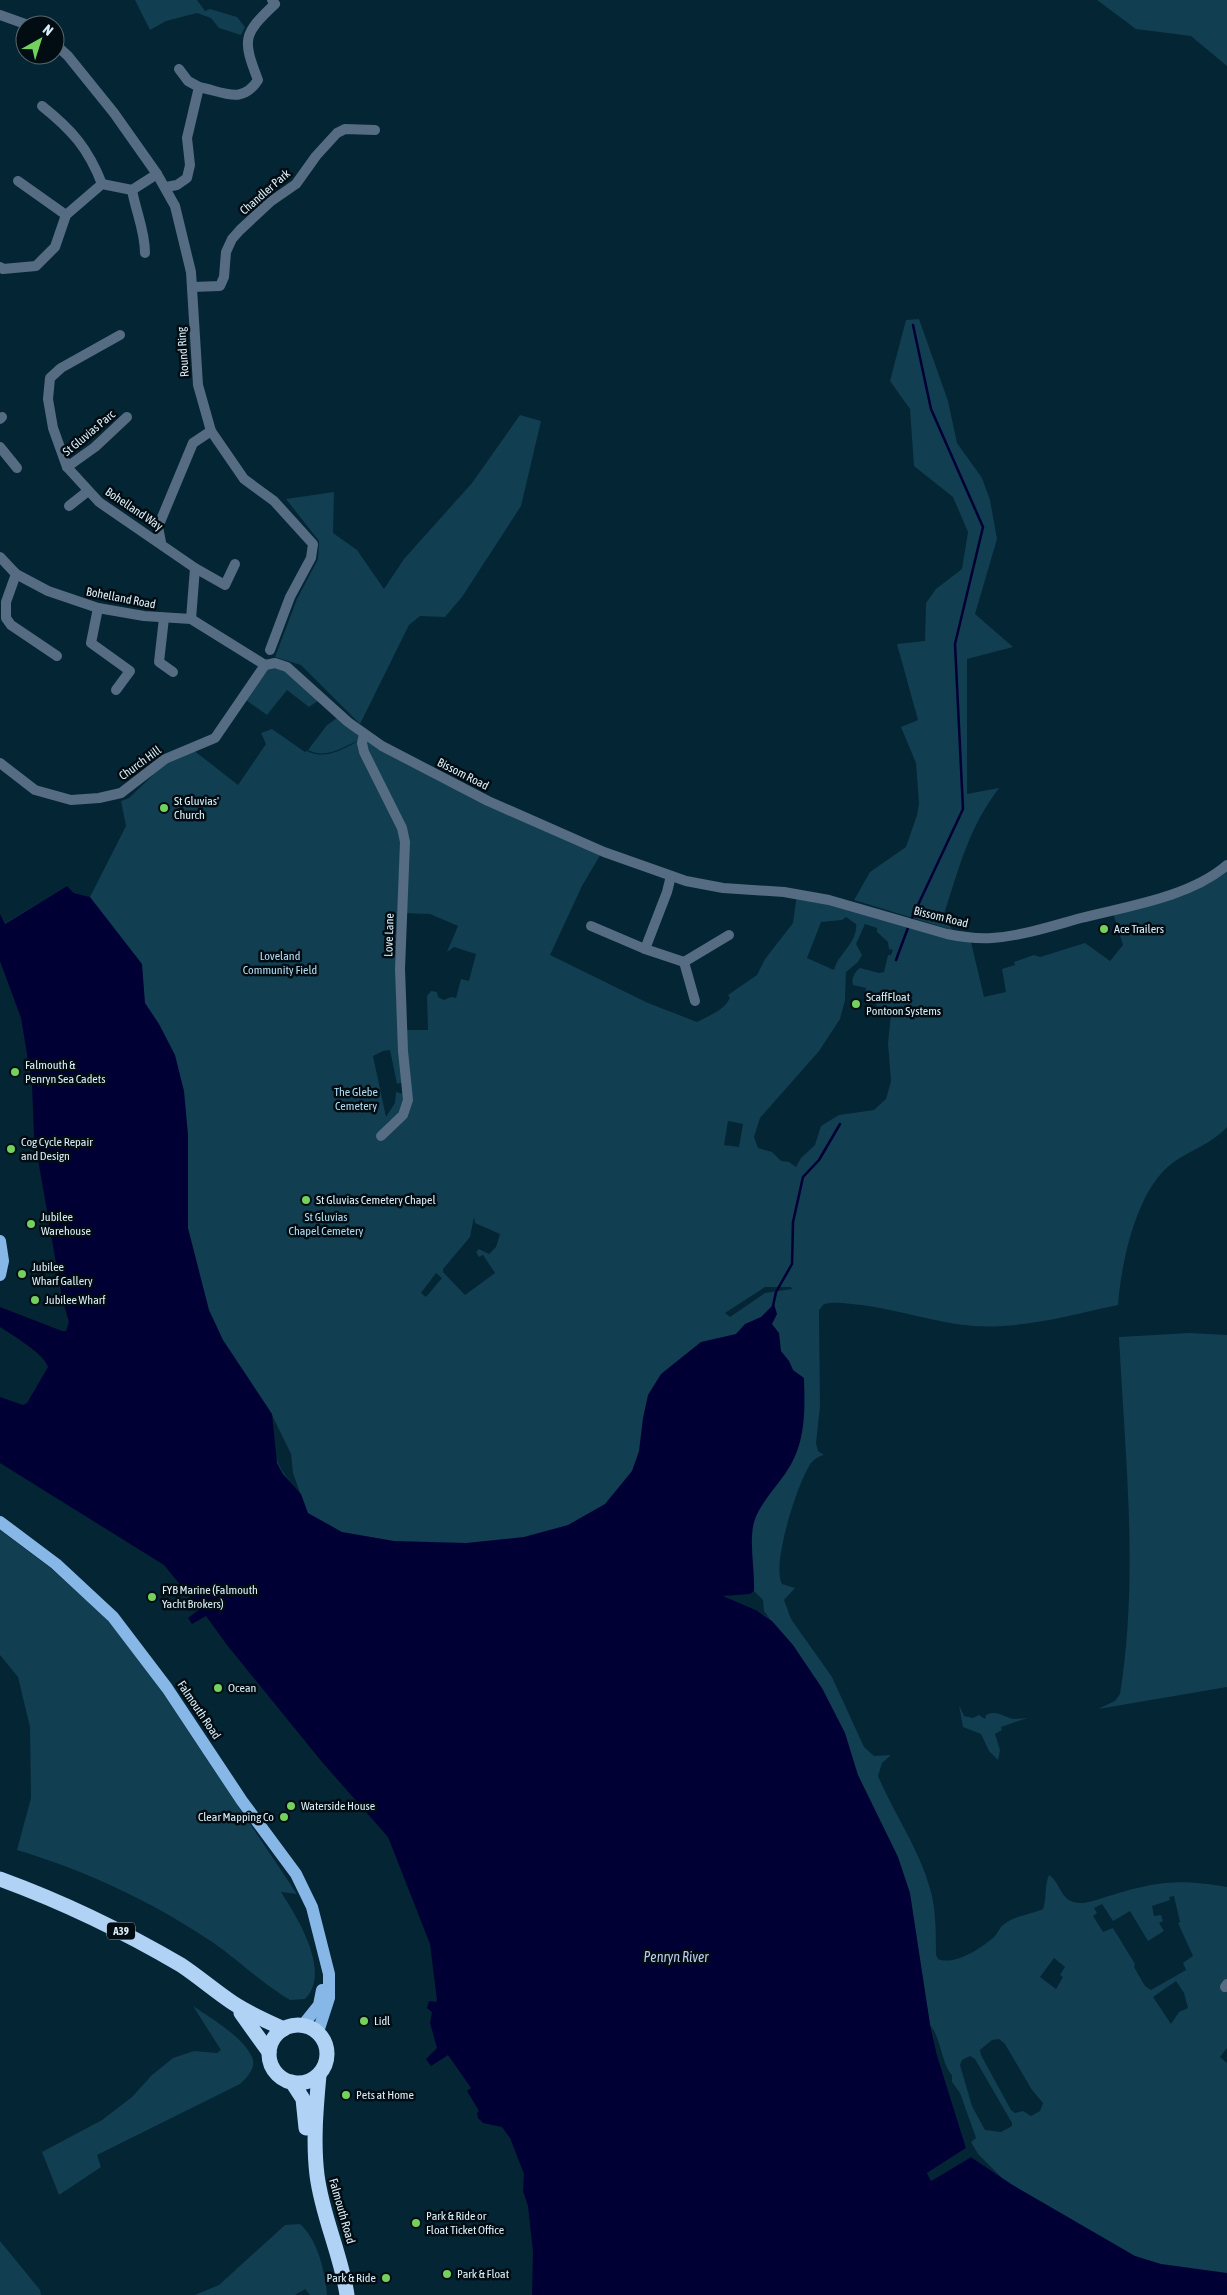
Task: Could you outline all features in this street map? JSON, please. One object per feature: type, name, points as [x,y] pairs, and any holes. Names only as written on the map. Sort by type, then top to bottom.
[{"type":"highway","name":"A39","points":[[0,1879],[47,1896],[117,1929],[189,1970],[232,2002],[258,2018],[284,2029]]},
{"type":"highway","name":"A39","points":[[232,2002],[252,2024],[269,2052]]},
{"type":"highway","points":[[269,2052],[277,2034],[284,2029],[303,2025],[318,2032]]},
{"type":"highway","name":"Falmouth Road","points":[[318,2032],[328,2050],[324,2067],[319,2075],[315,2111],[317,2176],[324,2210],[337,2247],[347,2295]]},
{"type":"highway","name":"Falmouth Road","points":[[269,2052],[271,2064],[276,2072],[292,2082],[303,2099],[305,2108],[307,2173],[312,2206],[327,2249],[338,2295]]},
{"type":"highway","points":[[292,2082],[301,2083],[319,2075]]},
{"type":"main road","points":[[0,1241],[3,1261],[0,1275]]},
{"type":"main road","name":"Falmouth Road","points":[[0,1522],[56,1564],[113,1617],[167,1688],[242,1801],[296,1874],[310,1902],[328,1974],[329,1998],[318,2032]]},
{"type":"main road","name":"Falmouth Road","points":[[303,2025],[319,2005],[323,1952]]},
{"type":"street","points":[[179,68],[188,81],[199,86],[240,96],[250,92],[258,80],[246,51],[248,40],[253,25],[276,5]]},
{"type":"street","points":[[0,15],[15,20]]},
{"type":"street","name":"Round Ring","points":[[65,53],[98,92],[166,187],[175,206],[192,272],[198,385],[211,430],[244,479],[274,502],[312,544],[311,558],[290,597],[270,650]]},
{"type":"street","points":[[166,187],[177,184],[187,178],[190,165],[187,138],[199,86]]},
{"type":"street","points":[[42,106],[63,123],[81,142],[92,160],[102,184]]},
{"type":"street","name":"Chandler Park","points":[[192,287],[220,286],[224,277],[226,252],[232,239],[270,202],[296,184],[316,156],[337,133],[345,129],[375,130]]},
{"type":"street","points":[[102,184],[132,190],[157,174]]},
{"type":"street","points":[[18,181],[66,215]]},
{"type":"street","points":[[0,267],[36,266],[54,247],[66,215],[102,184]]},
{"type":"street","points":[[132,190],[137,215],[145,234],[145,253]]},
{"type":"street","name":"Bohelland Way","points":[[120,335],[61,368],[50,378],[48,399],[53,428],[67,467],[88,491],[195,568],[226,585],[235,564]]},
{"type":"street","name":"St Gluvias Parc","points":[[67,467],[95,448],[127,418]]},
{"type":"street","points":[[161,542],[158,528],[193,443],[211,430]]},
{"type":"street","points":[[0,447],[16,468]]},
{"type":"street","points":[[69,506],[88,491]]},
{"type":"street","name":"Bohelland Road","points":[[0,557],[16,574],[48,591],[98,608],[164,618],[191,619],[265,665]]},
{"type":"street","points":[[191,619],[195,568]]},
{"type":"street","points":[[16,574],[6,602],[6,618],[11,625],[57,656]]},
{"type":"street","points":[[98,608],[90,643],[130,671],[116,690]]},
{"type":"street","points":[[164,618],[159,662],[173,672]]},
{"type":"street","name":"Bissom Road","points":[[265,665],[275,663],[290,669],[364,734],[408,760],[509,811],[604,852],[671,876],[723,888],[784,892],[819,898],[966,937],[1008,936],[1174,893],[1207,880],[1227,865]]},
{"type":"street","name":"Church Hill","points":[[0,763],[35,790],[71,800],[99,798],[121,793],[165,759],[215,738],[265,665]]},
{"type":"street","name":"Love Lane","points":[[364,734],[362,743],[364,752],[402,828],[405,842],[400,969],[403,1051],[408,1100],[403,1115],[381,1136]]},
{"type":"street","points":[[645,948],[671,876]]},
{"type":"street","points":[[591,926],[684,962]]},
{"type":"street","points":[[684,962],[730,935]]},
{"type":"street","points":[[684,962],[695,1000]]},
{"type":"green space","points":[[135,0],[197,0],[205,11],[210,9],[237,17],[245,27],[241,35],[219,28],[211,18],[197,13],[166,21],[150,30]]},
{"type":"green space","points":[[1097,0],[1227,0],[1227,66],[1191,36],[1136,29]]},
{"type":"green space","points":[[919,319],[948,401],[957,443],[982,478],[990,500],[997,539],[975,614],[1013,647],[967,659],[967,794],[999,788],[988,803],[972,833],[960,864],[944,914],[952,930],[854,900],[870,872],[906,847],[917,815],[919,804],[916,763],[901,727],[918,720],[897,644],[925,641],[926,603],[936,589],[962,569],[968,532],[953,497],[914,466],[910,409],[890,381],[906,320]]},
{"type":"green space","points":[[520,415],[541,421],[521,506],[462,597],[445,617],[420,616],[409,625],[360,724],[301,665],[275,657],[297,599],[318,559],[319,541],[286,499],[334,492],[333,533],[357,550],[384,589],[404,559],[472,483]]},
{"type":"green space","points":[[273,663],[322,698],[309,707],[287,690],[267,715],[243,698]]},
{"type":"green space","points":[[340,716],[363,738],[329,753],[315,753],[308,750],[327,725]]},
{"type":"green space","points":[[272,729],[305,752],[322,755],[335,752],[362,739],[364,752],[403,833],[400,970],[403,1059],[406,1081],[397,1084],[390,1050],[373,1056],[386,1117],[395,1103],[396,1092],[408,1095],[403,1030],[428,1030],[427,996],[431,991],[437,992],[438,997],[444,1000],[451,997],[456,998],[461,979],[469,981],[476,954],[454,947],[447,952],[458,926],[430,914],[403,913],[404,832],[365,751],[363,743],[365,735],[421,769],[480,799],[602,852],[582,886],[550,955],[648,1003],[697,1022],[720,1009],[730,998],[728,995],[757,975],[765,959],[793,923],[797,894],[845,903],[947,934],[970,938],[984,997],[1006,992],[1002,969],[1015,965],[1014,962],[1034,955],[1040,957],[1085,943],[1110,961],[1123,945],[1112,910],[1172,894],[1201,882],[1227,866],[1227,1127],[1213,1139],[1170,1165],[1158,1177],[1148,1192],[1132,1230],[1123,1270],[1118,1305],[1029,1323],[974,1326],[862,1305],[824,1304],[819,1310],[820,1407],[816,1443],[818,1451],[824,1455],[811,1463],[799,1487],[783,1542],[780,1574],[782,1584],[795,1588],[784,1600],[791,1619],[832,1677],[864,1747],[874,1756],[891,1755],[882,1763],[878,1776],[928,1880],[934,1911],[936,1955],[938,1959],[945,1961],[968,1955],[995,1936],[1007,1922],[1043,1909],[1049,1875],[1067,1899],[1076,1903],[1092,1901],[1156,1884],[1182,1882],[1227,1887],[1227,2048],[1220,2057],[1227,2063],[1227,2295],[1090,2295],[1055,2266],[977,2246],[931,2246],[907,2234],[797,2126],[676,2031],[498,1807],[496,1795],[499,1785],[546,1729],[560,1688],[570,1678],[575,1662],[585,1649],[583,1625],[594,1603],[591,1587],[593,1575],[614,1552],[632,1544],[649,1532],[655,1519],[660,1486],[692,1456],[708,1431],[717,1400],[715,1375],[719,1366],[732,1352],[750,1349],[755,1346],[766,1327],[773,1306],[763,1329],[752,1346],[730,1350],[715,1367],[711,1380],[714,1389],[714,1400],[708,1424],[689,1457],[657,1486],[653,1516],[647,1529],[629,1543],[612,1550],[589,1574],[585,1585],[586,1604],[579,1621],[578,1649],[572,1657],[569,1673],[555,1685],[547,1716],[542,1725],[523,1749],[493,1776],[485,1779],[474,1779],[470,1776],[353,1652],[259,1565],[182,1507],[88,1449],[71,1427],[86,1396],[90,1372],[83,1332],[90,1290],[84,1252],[50,1120],[59,1087],[39,983],[21,962],[4,924],[67,886],[74,893],[90,897],[126,826],[121,801],[129,798],[153,775],[149,772],[168,758],[192,749],[238,785],[266,744],[261,733]],"holes":[[[846,917],[856,924],[856,930],[854,937],[834,970],[807,958],[821,922],[842,920]],[[865,924],[877,928],[877,932],[888,942],[889,949],[893,950],[891,955],[888,955],[884,972],[879,973],[860,968],[855,973],[853,980],[853,985],[866,988],[865,996],[876,1002],[877,1009],[891,1014],[888,1043],[891,1081],[886,1099],[874,1110],[839,1115],[821,1126],[815,1145],[801,1158],[796,1167],[789,1162],[781,1161],[772,1152],[758,1148],[754,1137],[760,1118],[819,1051],[840,1019],[845,1000],[846,972],[858,962],[862,955],[856,944]],[[728,1121],[743,1124],[739,1147],[724,1145]],[[474,1217],[475,1223],[500,1234],[496,1247],[489,1254],[479,1249],[476,1252],[479,1257],[483,1255],[495,1273],[465,1295],[443,1272],[443,1269],[470,1237]],[[436,1273],[442,1278],[426,1297],[421,1293]],[[765,1287],[791,1287],[792,1289],[765,1293],[730,1317],[725,1313]],[[272,1415],[291,1454],[293,1473],[300,1493],[279,1466],[273,1440]],[[754,1591],[763,1600],[764,1611],[770,1619],[756,1610],[723,1596]],[[1174,1896],[1180,1922],[1178,1923],[1193,1956],[1183,1963],[1186,1970],[1151,1990],[1145,1986],[1134,1967],[1135,1964],[1113,1928],[1103,1932],[1093,1916],[1097,1913],[1094,1908],[1102,1904],[1113,1921],[1130,1911],[1148,1941],[1164,1931],[1159,1923],[1163,1921],[1161,1915],[1154,1916],[1152,1906],[1170,1900],[1169,1897]],[[1054,1958],[1065,1967],[1060,1975],[1063,1977],[1056,1989],[1040,1977]],[[1176,1981],[1184,1993],[1188,2008],[1179,2012],[1171,2024],[1153,1997]],[[931,2026],[946,2065],[952,2075],[952,2082],[960,2093],[976,2138],[971,2142],[978,2154],[1002,2178],[971,2157],[931,2181],[927,2173],[966,2148],[937,2055]],[[999,2039],[1005,2044],[1032,2090],[1043,2103],[1040,2111],[1031,2116],[1023,2111],[1015,2113],[1011,2110],[980,2050],[992,2040]],[[970,2056],[975,2059],[1012,2126],[1001,2132],[985,2130],[972,2106],[960,2065],[962,2060]]]},
{"type":"green space","points":[[1189,1333],[1227,1335],[1227,1687],[1098,1709],[1115,1701],[1120,1694],[1126,1650],[1129,1605],[1129,1516],[1119,1337]]},
{"type":"green space","points":[[0,1530],[52,1569],[107,1619],[160,1689],[297,1894],[281,1892],[303,1930],[313,1960],[315,1974],[312,1988],[305,1999],[290,2000],[206,1938],[139,1899],[91,1877],[17,1850],[31,1798],[30,1727],[18,1677],[0,1655]]},
{"type":"green space","points":[[959,1705],[964,1716],[973,1718],[979,1715],[985,1719],[986,1715],[992,1713],[1012,1719],[1027,1718],[1001,1727],[1002,1730],[995,1734],[1000,1750],[998,1760],[989,1751],[981,1734],[963,1727]]},
{"type":"green space","points":[[193,2006],[226,2028],[242,2042],[253,2061],[248,2075],[240,2084],[97,2155],[101,2167],[59,2195],[42,2152],[102,2120],[132,2097],[152,2075],[173,2058],[194,2051],[217,2053],[221,2050]]},
{"type":"green space","points":[[300,2224],[312,2238],[320,2256],[327,2295],[310,2295],[305,2289],[295,2295],[195,2295],[219,2285],[285,2225]]},
{"type":"green space","points":[[0,2241],[40,2290],[41,2295],[0,2295]]},
{"type":"water","name":"Penryn River","points":[[67,886],[74,893],[90,897],[142,964],[145,1003],[159,1024],[175,1055],[184,1091],[188,1135],[188,1228],[209,1310],[223,1340],[272,1414],[277,1463],[283,1474],[301,1494],[308,1513],[342,1532],[394,1541],[466,1543],[524,1537],[568,1525],[605,1504],[632,1471],[639,1451],[648,1395],[661,1374],[701,1342],[736,1334],[745,1324],[761,1317],[774,1304],[777,1314],[772,1324],[779,1333],[781,1351],[793,1370],[804,1378],[804,1416],[801,1440],[792,1463],[764,1501],[755,1519],[752,1535],[754,1591],[750,1594],[723,1596],[756,1610],[772,1621],[793,1645],[822,1688],[845,1733],[858,1775],[898,1857],[910,1893],[930,2024],[937,2055],[966,2148],[927,2173],[931,2181],[971,2157],[1011,2184],[1135,2256],[1161,2264],[1227,2273],[1227,2295],[532,2295],[533,2251],[528,2206],[523,2191],[524,2174],[510,2138],[502,2127],[483,2123],[478,2118],[477,2113],[479,2111],[467,2091],[471,2088],[448,2055],[431,2066],[426,2059],[437,2048],[430,2023],[432,2012],[427,2008],[429,2001],[436,2002],[437,2000],[430,1944],[388,1837],[322,1762],[227,1645],[206,1616],[192,1624],[188,1618],[200,1609],[164,1565],[0,1463],[0,1397],[23,1405],[27,1403],[48,1367],[46,1362],[35,1351],[0,1327],[0,1307],[62,1331],[66,1331],[69,1322],[62,1298],[34,1136],[32,1084],[21,1018],[0,961],[0,914],[5,924]]},
{"type":"waterway","points":[[911,920],[963,809],[955,644],[983,527],[931,409],[913,325]]},
{"type":"waterway","points":[[896,960],[909,925]]},
{"type":"waterway","points":[[773,1306],[776,1292],[792,1264],[793,1222],[803,1177],[819,1160],[840,1124]]},
{"type":"place","name":"St Gluvias' Church","points":[[164,808]]},
{"type":"place","name":"Ace Trailers","points":[[1104,929]]},
{"type":"place","name":"ScaffFloat Pontoon Systems","points":[[856,1004]]},
{"type":"place","name":"Falmouth & Penryn Sea Cadets","points":[[15,1072]]},
{"type":"place","name":"Cog Cycle Repair and Design","points":[[11,1149]]},
{"type":"place","name":"St Gluvias Cemetery Chapel","points":[[306,1200]]},
{"type":"place","name":"Jubilee Warehouse","points":[[31,1224]]},
{"type":"place","name":"Jubilee Wharf Gallery","points":[[22,1274]]},
{"type":"place","name":"Jubilee Wharf","points":[[35,1300]]},
{"type":"place","name":"FYB Marine (Falmouth Yacht Brokers)","points":[[152,1597]]},
{"type":"place","name":"Ocean","points":[[218,1688]]},
{"type":"place","name":"Waterside House","points":[[291,1806]]},
{"type":"place","name":"Clear Mapping Co","points":[[284,1817]]},
{"type":"place","name":"Lidl","points":[[364,2021]]},
{"type":"place","name":"Pets at Home","points":[[346,2095]]},
{"type":"place","name":"Park & Ride or Float Ticket Office","points":[[416,2223]]},
{"type":"place","name":"Park & Float","points":[[447,2274]]},
{"type":"place","name":"Park & Ride","points":[[386,2278]]},
{"type":"park label","name":"Loveland Community Field","points":[[280,963]]},
{"type":"park label","name":"The Glebe Cemetery","points":[[356,1099]]},
{"type":"park label","name":"St Gluvias Chapel Cemetery","points":[[326,1224]]}]
